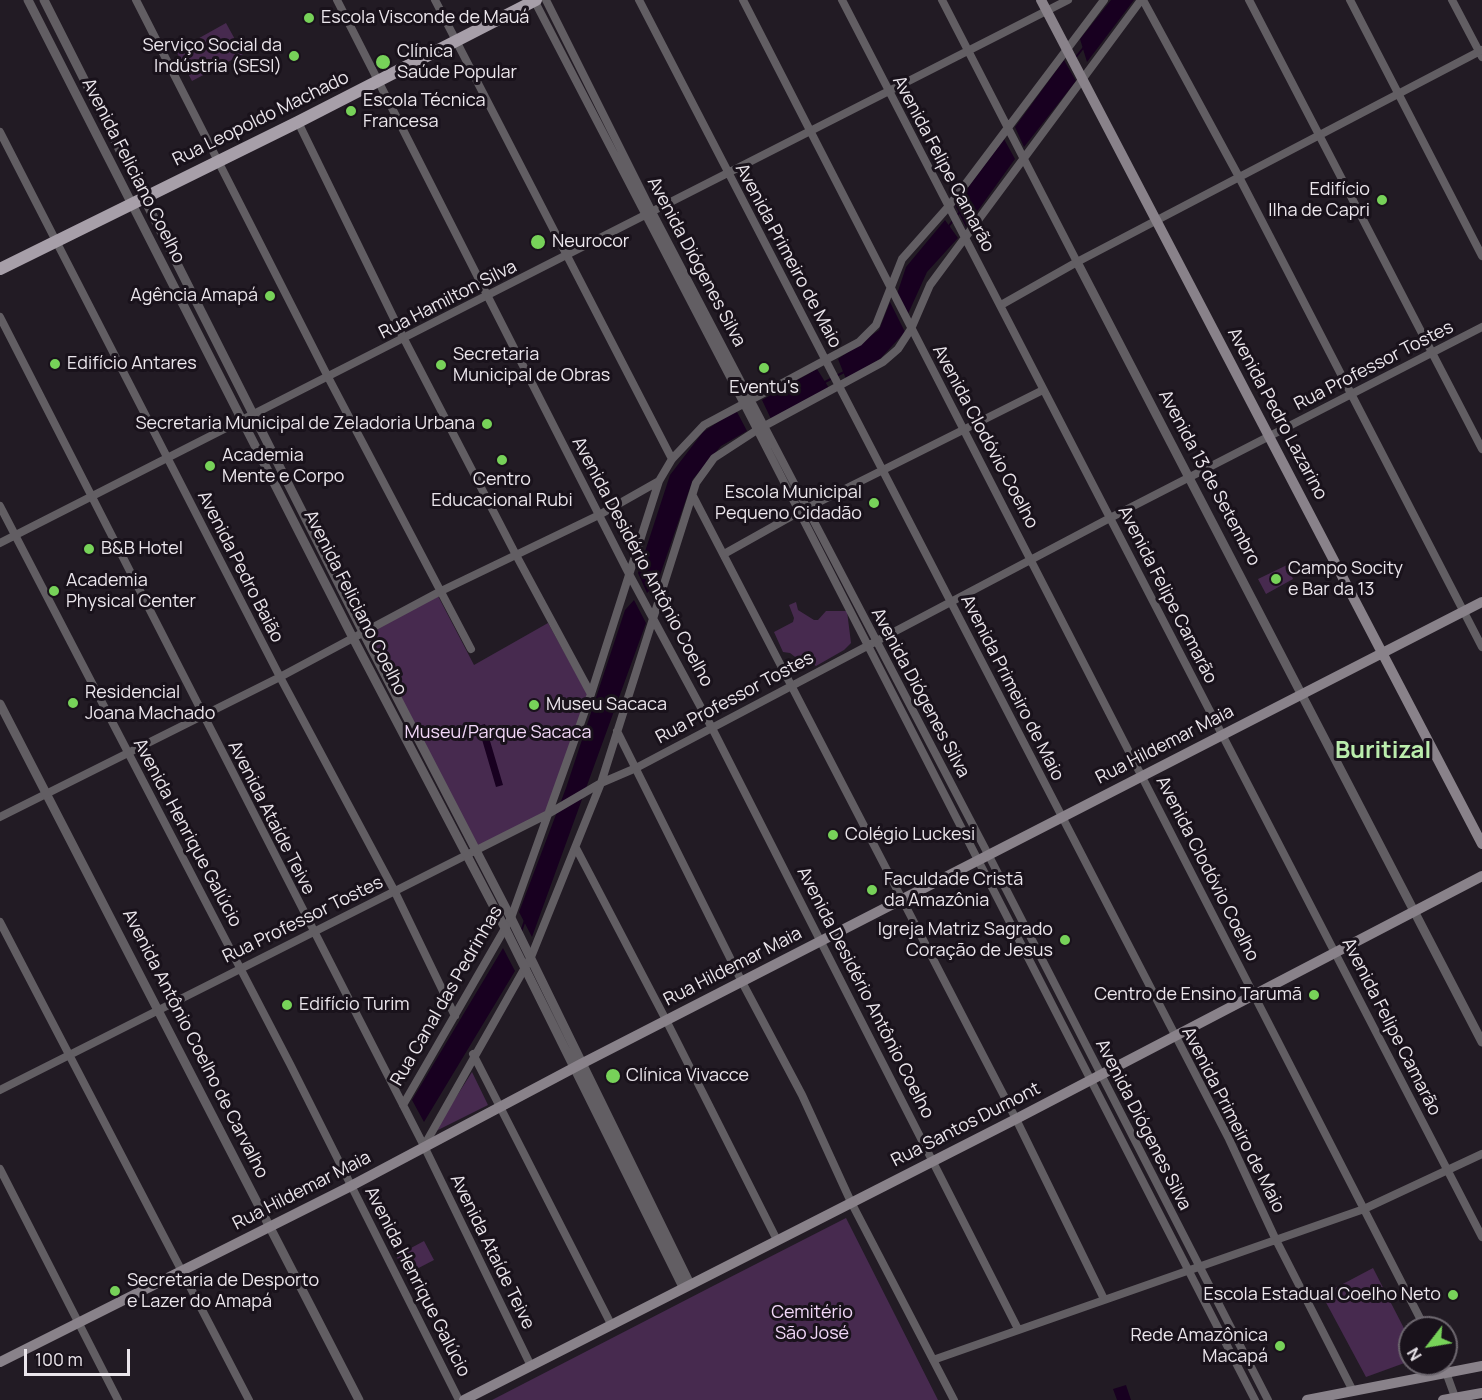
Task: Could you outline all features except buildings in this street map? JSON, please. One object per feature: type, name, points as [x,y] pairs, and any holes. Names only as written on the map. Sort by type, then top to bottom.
[{"type":"main road","name":"Rua Leopoldo Machado","points":[[0,269],[298,122],[537,0]]},
{"type":"main road","name":"Avenida Pedro Lazarino","points":[[1041,0],[1482,844]]},
{"type":"main road","name":"Rua Hildemar Maia","points":[[0,1362],[351,1186],[423,1146],[666,1020],[1482,602]]},
{"type":"main road","name":"Rua Santos Dumont","points":[[461,1400],[1016,1119],[1173,1035],[1482,876]]},
{"type":"main road","points":[[1458,1368],[1482,1366]]},
{"type":"main road","points":[[1307,1400],[1416,1376]]},
{"type":"main road","points":[[1457,1398],[1482,1393]]},
{"type":"street","name":"Avenida Feliciano Coelho","points":[[28,0],[353,638],[519,958],[578,1066],[687,1285]]},
{"type":"street","name":"Avenida Feliciano Coelho","points":[[44,0],[394,693],[513,921],[578,1066]]},
{"type":"street","points":[[135,0],[439,592],[471,649]]},
{"type":"street","name":"Avenida Desidério Antônio Coelho","points":[[338,0],[634,584],[712,728],[934,1160],[1018,1329]]},
{"type":"street","points":[[435,0],[672,459]]},
{"type":"street","name":"Avenida Diógenes Silva","points":[[537,0],[760,425],[808,508],[920,750],[978,862],[1033,966],[1137,1146],[1268,1400]]},
{"type":"street","name":"Avenida Primeiro de Maio","points":[[639,0],[1173,1035],[1229,1139],[1275,1238],[1353,1391]]},
{"type":"street","points":[[743,0],[890,288]]},
{"type":"street","name":"Avenida Felipe Camarão","points":[[842,0],[1482,1237]]},
{"type":"street","points":[[942,0],[1010,133]]},
{"type":"street","name":"Rua Hamilton Silva","points":[[0,543],[1068,0]]},
{"type":"street","name":"Rua Canal das Pedrinhas","points":[[403,1105],[513,921],[552,812],[659,481],[672,459],[704,425],[749,404],[827,361],[860,342],[876,326],[903,259],[950,208],[1010,133],[1065,48],[1104,0]]},
{"type":"street","points":[[423,1146],[473,1054],[525,969],[576,848],[601,783],[696,483],[714,458],[760,425],[883,362],[898,349],[930,285],[964,236],[1142,0],[1239,177],[1482,647]]},
{"type":"street","points":[[1249,0],[1482,449]]},
{"type":"street","points":[[1350,0],[1482,256]]},
{"type":"street","points":[[1001,305],[1077,262],[1318,135],[1481,53],[1452,0]]},
{"type":"street","points":[[55,53],[68,47]]},
{"type":"street","points":[[298,122],[404,339],[591,694]]},
{"type":"street","points":[[97,137],[110,130]]},
{"type":"street","name":"Avenida Pedro Baião","points":[[0,132],[280,677],[395,892],[455,1016]]},
{"type":"street","name":"Avenida 13 de Setembro","points":[[1010,133],[1303,693],[1482,1042]]},
{"type":"street","name":"Avenida Clodóvio Coelho","points":[[890,288],[1032,560],[1419,1316]]},
{"type":"street","points":[[186,311],[198,305]]},
{"type":"street","name":"Avenida Ataíde Teive","points":[[0,317],[312,932],[403,1105],[531,1366]]},
{"type":"street","name":"Rua Professor Tostes","points":[[0,1090],[477,851],[552,812],[601,783],[636,768],[1110,518],[1482,327]]},
{"type":"street","points":[[724,554],[799,512],[1043,390]]},
{"type":"street","name":"Avenida Diógenes Silva","points":[[760,425],[799,512],[930,744],[989,856],[1042,962],[1128,1151],[1255,1400]]},
{"type":"street","points":[[0,817],[280,677],[439,592],[599,515],[659,481]]},
{"type":"street","points":[[693,496],[1016,1119],[1104,1299]]},
{"type":"street","name":"Avenida Henrique Galúcio","points":[[0,506],[461,1400]]},
{"type":"street","points":[[296,525],[307,519]]},
{"type":"street","points":[[385,698],[394,693]]},
{"type":"street","name":"Avenida Antônio Coelho de Carvalho","points":[[0,704],[359,1400]]},
{"type":"street","points":[[617,731],[742,982],[802,1095],[851,1203],[954,1400]]},
{"type":"street","points":[[920,750],[930,744]]},
{"type":"street","points":[[576,848],[777,1240]]},
{"type":"street","points":[[0,922],[249,1400]]},
{"type":"street","points":[[1033,966],[1042,962]]},
{"type":"street","points":[[473,1054],[611,1324]]},
{"type":"street","points":[[1128,1151],[1137,1146]]},
{"type":"street","points":[[933,1360],[1275,1238],[1364,1209],[1448,1172],[1482,1154]]},
{"type":"street","points":[[0,1169],[118,1400]]},
{"type":"street","points":[[1449,1376],[1457,1398]]},
{"type":"green space","points":[[226,23],[243,54],[192,81],[176,51]]},
{"type":"green space","name":"Campo Socity e Bar da 13","points":[[1287,565],[1293,579],[1266,594],[1258,579]]},
{"type":"green space","name":"Museu/Parque Sacaca","points":[[438,596],[474,665],[548,623],[588,695],[545,813],[477,849],[366,634]]},
{"type":"green space","points":[[796,602],[798,610],[814,620],[818,620],[826,611],[847,611],[851,643],[844,650],[816,666],[804,659],[799,660],[790,653],[783,652],[774,632],[793,622],[794,618],[789,605]]},
{"type":"green space","points":[[472,1072],[488,1105],[434,1132]]},
{"type":"green space","name":"Cemitério São José","points":[[846,1218],[938,1400],[492,1400],[711,1287]]},
{"type":"green space","points":[[424,1241],[434,1260],[407,1274],[396,1256]]},
{"type":"green space","points":[[1373,1268],[1398,1317],[1398,1365],[1366,1377],[1322,1295]]},
{"type":"shaded area","points":[[1111,0],[1134,0],[1087,62],[1080,39]]},
{"type":"shaded area","points":[[1064,60],[1076,81],[1024,147],[1015,127]]},
{"type":"shaded area","points":[[1004,139],[1015,159],[966,227],[955,205]]},
{"type":"shaded area","points":[[945,220],[958,238],[927,272],[908,314],[897,294],[906,267]]},
{"type":"shaded area","points":[[890,302],[905,332],[880,359],[846,379],[838,359],[879,330]]},
{"type":"shaded area","points":[[817,369],[829,388],[771,419],[762,400]]},
{"type":"shaded area","points":[[736,410],[747,431],[721,446],[693,479],[657,584],[647,593],[638,573],[670,475],[703,432]]},
{"type":"shaded area","points":[[634,600],[646,623],[532,937],[519,912],[566,788],[625,610]]},
{"type":"shaded area","points":[[485,724],[503,785],[496,787],[478,726]]},
{"type":"shaded area","points":[[503,948],[515,971],[424,1122],[412,1100]]},
{"type":"shaded area","points":[[1126,1385],[1131,1400],[1117,1400],[1113,1389]]},
{"type":"waterway","points":[[1076,57],[1084,47]]},
{"type":"waterway","points":[[948,227],[959,213]]},
{"type":"waterway","points":[[825,382],[844,372]]},
{"type":"waterway","points":[[521,932],[525,920]]},
{"type":"place","name":"Escola Visconde de Mauá","points":[[309,18]]},
{"type":"place","name":"Serviço Social da Indústria (SESI)","points":[[294,56]]},
{"type":"place","name":"Clínica Saúde Popular","points":[[383,62]]},
{"type":"place","name":"Escola Técnica Francesa","points":[[351,111]]},
{"type":"place","name":"Edifício Ilha de Capri","points":[[1382,200]]},
{"type":"place","name":"Neurocor","points":[[538,242]]},
{"type":"place","name":"Agência Amapá","points":[[270,296]]},
{"type":"place","name":"Edifício Antares","points":[[55,364]]},
{"type":"place","name":"Secretaria Municipal de Obras","points":[[441,365]]},
{"type":"place","name":"Eventu's","points":[[764,368]]},
{"type":"place","name":"Secretaria Municipal de Zeladoria Urbana","points":[[487,424]]},
{"type":"place","name":"Centro Educacional Rubi","points":[[502,460]]},
{"type":"place","name":"Academia Mente e Corpo","points":[[210,466]]},
{"type":"place","name":"Escola Municipal Pequeno Cidadão","points":[[874,503]]},
{"type":"place","name":"B&B Hotel","points":[[89,549]]},
{"type":"place","name":"Campo Socity e Bar da 13","points":[[1276,579]]},
{"type":"place","name":"Academia Physical Center","points":[[54,591]]},
{"type":"place","name":"Residencial Joana Machado","points":[[73,703]]},
{"type":"place","name":"Museu Sacaca","points":[[534,705]]},
{"type":"place","name":"Colégio Luckesi","points":[[833,835]]},
{"type":"place","name":"Faculdade Cristã da Amazônia","points":[[872,890]]},
{"type":"place","name":"Igreja Matriz Sagrado Coração de Jesus","points":[[1065,940]]},
{"type":"place","name":"Centro de Ensino Tarumã","points":[[1314,995]]},
{"type":"place","name":"Edifício Turim","points":[[287,1005]]},
{"type":"place","name":"Clínica Vivacce","points":[[613,1076]]},
{"type":"place","name":"Secretaria de Desporto e Lazer do Amapá","points":[[115,1291]]},
{"type":"place","name":"Escola Estadual Coelho Neto","points":[[1453,1295]]},
{"type":"place","name":"Rede Amazônica Macapá","points":[[1280,1346]]},
{"type":"district","name":"Buritizal","points":[[1383,751]]}]
